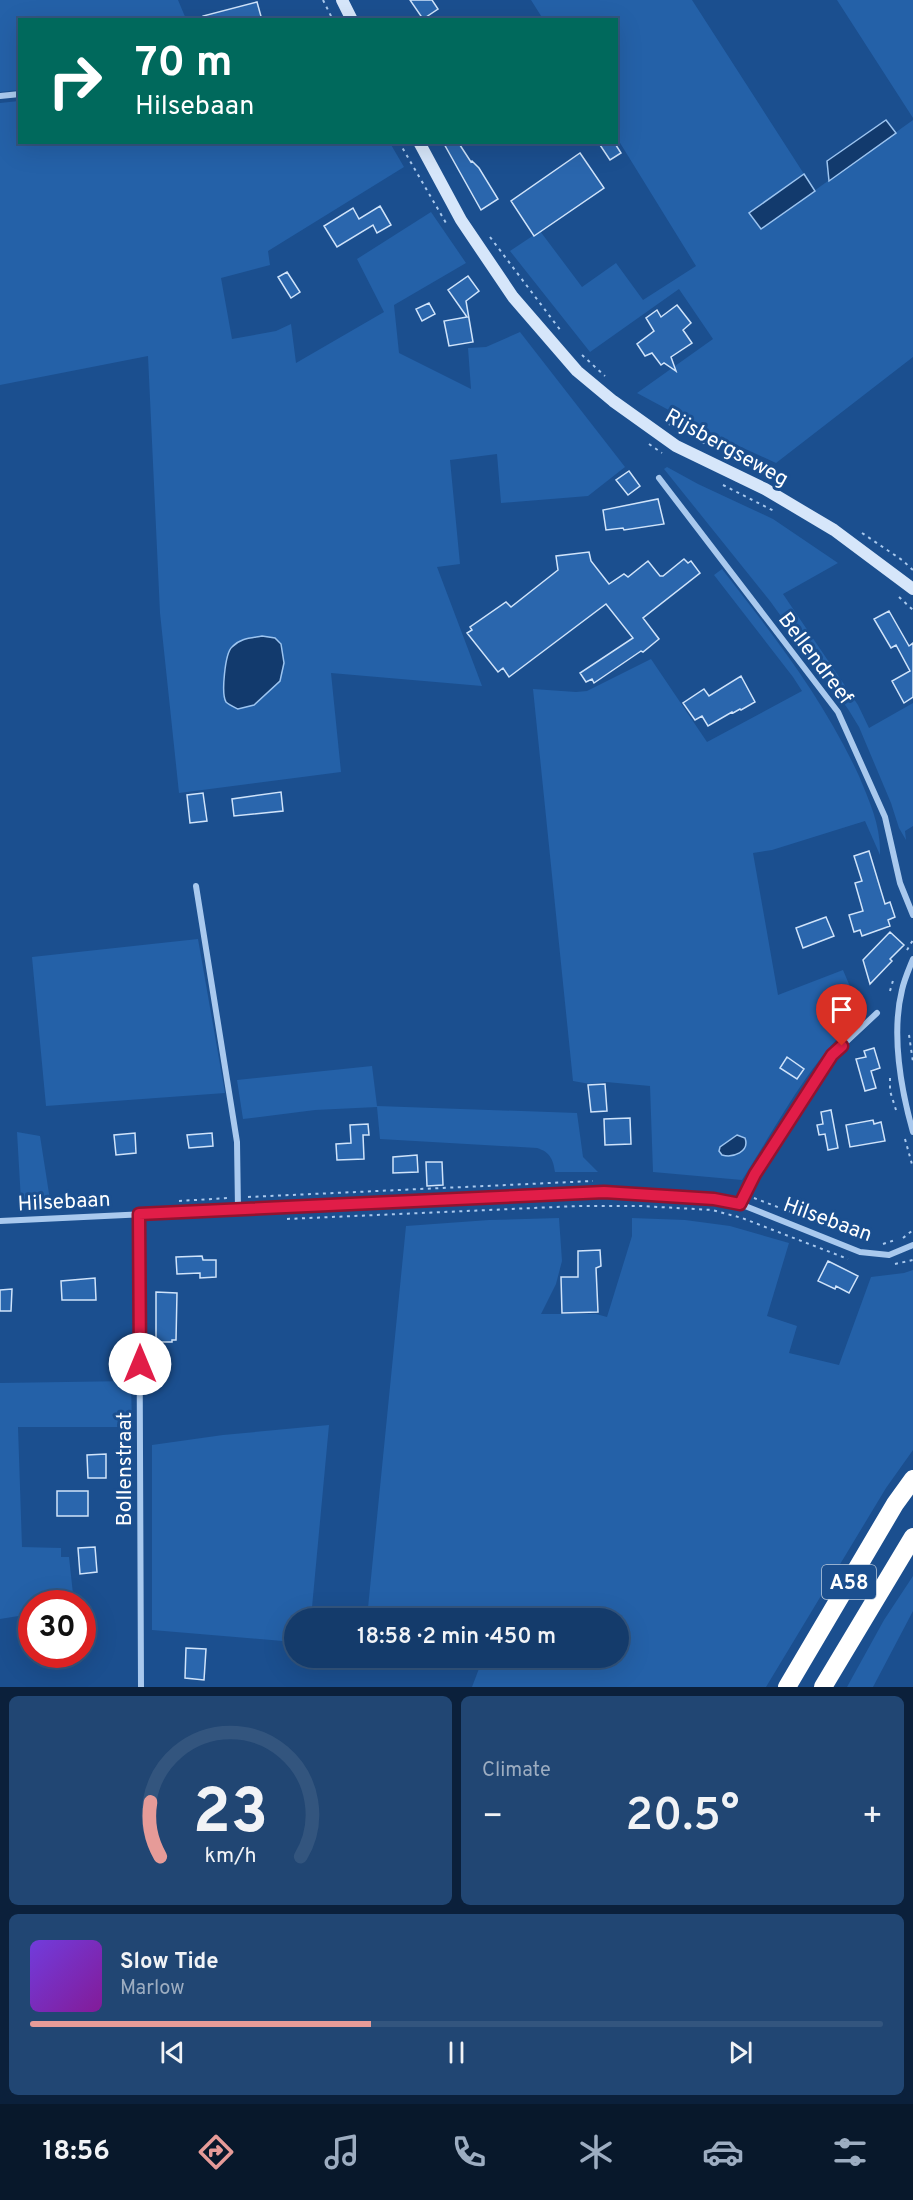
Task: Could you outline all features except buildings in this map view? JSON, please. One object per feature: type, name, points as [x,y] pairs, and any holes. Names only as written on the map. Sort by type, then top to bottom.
[{"type":"highway","name":"A58","points":[[788,1687],[895,1504],[913,1479]]},
{"type":"highway","name":"A58","points":[[823,1687],[913,1537]]},
{"type":"main road","points":[[342,0],[351,18]]},
{"type":"main road","name":"Rijsbergseweg","points":[[419,144],[461,220],[513,297],[577,371],[613,401],[676,446],[765,489],[834,530],[913,589]]},
{"type":"street","points":[[0,96],[18,94]]},
{"type":"street","name":"Bellendreef","points":[[659,478],[838,712],[885,818],[900,883],[913,915]]},
{"type":"street","points":[[196,886],[237,1142],[238,1209]]},
{"type":"street","points":[[913,959],[902,990],[897,1026],[903,1098],[913,1132]]},
{"type":"street","points":[[740,1204],[755,1174],[832,1055],[877,1013]]},
{"type":"street","name":"Hilsebaan","points":[[0,1221],[604,1192],[714,1199],[740,1204],[860,1252],[889,1255],[913,1245]]},
{"type":"street","name":"Bollenstraat","points":[[139,1214],[141,1687]]},
{"type":"path","points":[[323,0],[332,18]]},
{"type":"path","points":[[490,237],[567,339]]},
{"type":"path","points":[[574,348],[607,378]]},
{"type":"path","name":"Rijsbergseweg","points":[[661,419],[712,448]]},
{"type":"path","points":[[854,528],[913,570]]},
{"type":"path","points":[[908,1028],[913,1062]]},
{"type":"path","name":"Hilsebaan","points":[[744,1196],[758,1198],[863,1241],[884,1244],[903,1238],[913,1230]]},
{"type":"path","points":[[287,1219],[578,1206],[640,1206],[712,1210],[734,1216]]},
{"type":"shaded area","points":[[0,0],[178,0],[186,18],[18,18],[18,90],[0,92]]},
{"type":"shaded area","points":[[531,0],[692,0],[804,174],[749,213],[761,229],[913,120],[913,357],[776,463],[719,437],[637,393],[713,339],[679,289],[590,352],[510,251],[540,231],[582,287],[616,263],[643,300],[696,266],[618,140],[618,18],[542,18]]},
{"type":"shaded area","points":[[837,0],[913,0],[913,118]]},
{"type":"shaded area","points":[[18,101],[18,144],[391,144],[404,167],[268,251],[270,265],[221,278],[232,339],[276,331],[291,324],[296,363],[384,312],[357,259],[431,212],[466,263],[394,305],[399,353],[471,389],[468,348],[486,347],[520,332],[625,467],[588,496],[501,503],[497,454],[450,460],[460,564],[437,567],[482,686],[331,673],[341,772],[179,793],[160,613],[148,356],[0,385],[0,103]]},
{"type":"shaded area","points":[[886,120],[896,133],[829,181],[827,161]]},
{"type":"shaded area","points":[[804,174],[815,191],[761,229],[749,213]]},
{"type":"shaded area","points":[[667,467],[773,519],[838,563],[783,594],[858,705],[869,728],[913,703],[913,826],[905,831],[906,840],[899,828],[859,727],[848,709],[770,601],[664,469]]},
{"type":"shaded area","points":[[722,569],[779,643],[830,720],[859,776],[877,824],[880,844],[880,855],[865,821],[772,850],[753,853],[778,995],[843,970],[862,1015],[827,1050],[811,1071],[742,1180],[653,1172],[650,1086],[606,1082],[590,1084],[573,1081],[533,689],[587,691],[651,659],[707,742],[802,691],[714,575]]},
{"type":"shaded area","points":[[262,636],[275,638],[281,644],[284,663],[280,681],[254,705],[238,709],[227,703],[225,698],[227,657],[232,647],[239,642]]},
{"type":"shaded area","points":[[198,939],[225,1093],[46,1106],[32,957]]},
{"type":"shaded area","points":[[372,1066],[377,1106],[577,1113],[583,1157],[598,1172],[555,1172],[550,1157],[537,1148],[380,1139],[377,1107],[315,1110],[243,1119],[237,1080]]},
{"type":"shaded area","points":[[17,1132],[40,1136],[50,1200],[21,1201]]},
{"type":"shaded area","points":[[737,1135],[745,1138],[746,1143],[743,1150],[735,1155],[722,1155],[719,1151],[720,1147]]},
{"type":"shaded area","points":[[559,1218],[562,1261],[556,1284],[541,1314],[596,1314],[607,1317],[632,1236],[632,1218],[685,1220],[730,1226],[789,1243],[767,1316],[797,1326],[789,1353],[839,1365],[871,1277],[913,1270],[913,1450],[886,1488],[766,1687],[472,1687],[479,1668],[629,1668],[629,1608],[368,1608],[406,1226]]},
{"type":"shaded area","points":[[131,1381],[132,1427],[18,1427],[22,1547],[61,1548],[61,1557],[69,1557],[73,1590],[18,1590],[18,1616],[0,1619],[0,1383]]},
{"type":"shaded area","points":[[329,1425],[312,1608],[284,1608],[284,1641],[152,1630],[152,1445],[223,1435]]},
{"type":"shaded area","points":[[913,1576],[913,1611],[873,1687],[847,1687],[884,1620]]},
{"type":"route","points":[[140,1364],[139,1214],[604,1192],[714,1199],[740,1204],[755,1174],[832,1055],[842,1046]]}]
